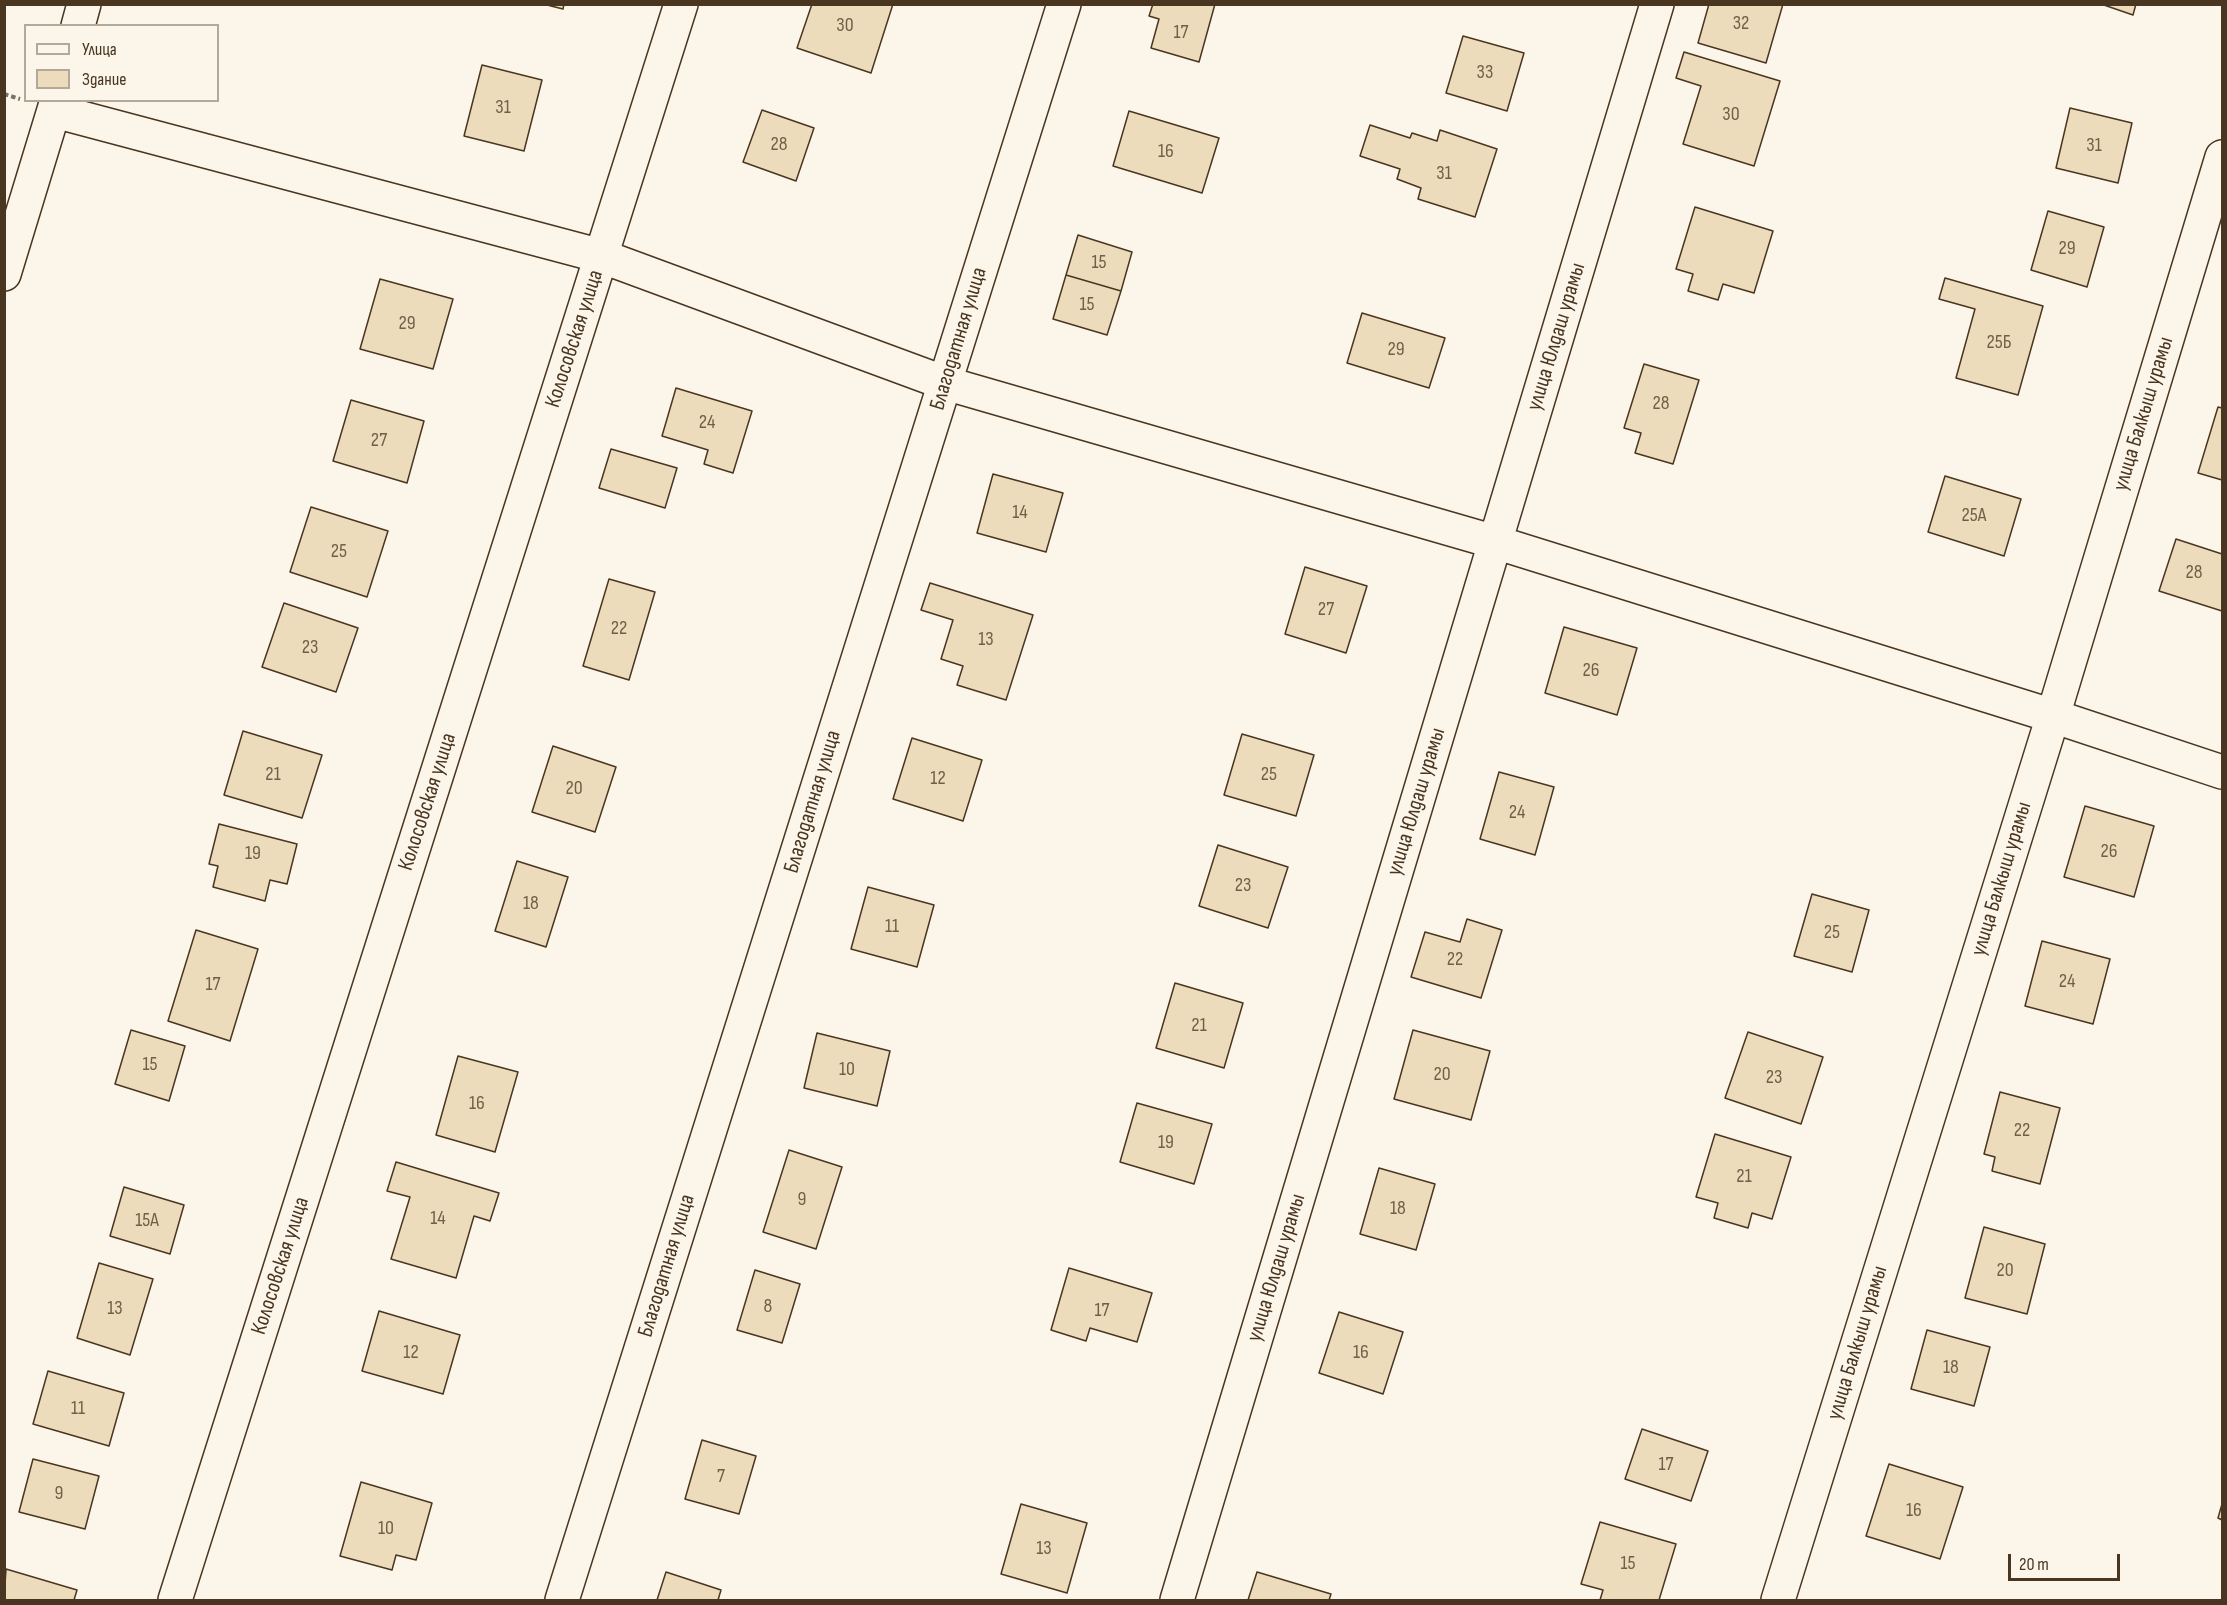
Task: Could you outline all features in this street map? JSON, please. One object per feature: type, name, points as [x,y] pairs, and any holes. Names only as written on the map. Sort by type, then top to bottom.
[{"type":"street","points":[[79,24],[84,4]]},
{"type":"street","name":"Колосовская улица","points":[[175,1600],[681,4]]},
{"type":"street","name":"Благодатная улица","points":[[562,1600],[1064,4]]},
{"type":"street","name":"улица Юлдаш урамы","points":[[1177,1600],[1657,4]]},
{"type":"street","points":[[4,274],[56,106],[601,256],[945,383],[1495,542],[2053,716],[2223,772]]},
{"type":"street","name":"улица Балкыш урамы","points":[[1778,1600],[2053,716],[2223,156]]},
{"type":"building","points":[[543,4],[564,4],[563,9]]},
{"type":"building","points":[[812,4],[893,4],[871,73],[797,48]]},
{"type":"building","points":[[1153,4],[1215,4],[1199,62],[1151,48],[1159,19],[1149,16]]},
{"type":"building","points":[[1709,4],[1783,4],[1766,63],[1698,43]]},
{"type":"building","points":[[2101,4],[2136,4],[2133,15]]},
{"type":"building","points":[[1463,36],[1524,53],[1507,111],[1446,93]]},
{"type":"building","points":[[1684,52],[1780,81],[1754,166],[1683,144],[1701,86],[1676,78]]},
{"type":"building","points":[[482,65],[542,80],[524,151],[464,136]]},
{"type":"building","points":[[2070,108],[2132,123],[2118,183],[2056,168]]},
{"type":"building","points":[[762,110],[814,128],[796,181],[743,162]]},
{"type":"building","points":[[1129,111],[1219,138],[1202,193],[1113,166]]},
{"type":"building","points":[[1370,125],[1410,138],[1412,133],[1437,141],[1440,130],[1497,149],[1475,217],[1418,199],[1421,188],[1397,179],[1400,169],[1360,156]]},
{"type":"building","points":[[1695,207],[1773,231],[1754,293],[1723,284],[1718,300],[1688,291],[1693,274],[1676,269]]},
{"type":"building","points":[[2048,211],[2104,227],[2087,287],[2031,270]]},
{"type":"building","points":[[1078,235],[1132,252],[1121,291],[1066,275]]},
{"type":"building","points":[[1066,275],[1121,291],[1107,335],[1053,319]]},
{"type":"building","points":[[1945,278],[2043,306],[2018,395],[1956,378],[1975,309],[1939,299]]},
{"type":"building","points":[[380,279],[453,299],[433,369],[360,349]]},
{"type":"building","points":[[1362,313],[1445,338],[1429,388],[1347,363]]},
{"type":"building","points":[[1644,364],[1699,380],[1673,464],[1635,453],[1641,433],[1624,428]]},
{"type":"building","points":[[676,388],[752,411],[733,473],[704,464],[708,450],[662,436]]},
{"type":"building","points":[[351,400],[424,421],[407,483],[333,461]]},
{"type":"building","points":[[2218,407],[2222,408],[2222,480],[2198,473]]},
{"type":"building","points":[[611,449],[677,468],[665,508],[599,488]]},
{"type":"building","points":[[993,474],[1063,493],[1046,552],[977,533]]},
{"type":"building","points":[[1945,476],[2021,499],[2004,556],[1928,532]]},
{"type":"building","points":[[311,507],[388,531],[367,597],[290,572]]},
{"type":"building","points":[[2176,539],[2222,554],[2222,611],[2159,591]]},
{"type":"building","points":[[1305,567],[1367,586],[1346,653],[1285,634]]},
{"type":"building","points":[[609,579],[655,592],[629,680],[583,666]]},
{"type":"building","points":[[930,583],[1033,615],[1006,700],[957,685],[963,666],[941,659],[953,620],[921,610]]},
{"type":"building","points":[[284,603],[358,628],[336,692],[262,667]]},
{"type":"building","points":[[1564,627],[1637,648],[1617,715],[1545,693]]},
{"type":"building","points":[[243,731],[322,755],[302,818],[224,795]]},
{"type":"building","points":[[1242,734],[1314,755],[1296,816],[1224,795]]},
{"type":"building","points":[[912,738],[982,760],[963,821],[893,799]]},
{"type":"building","points":[[553,746],[616,767],[595,832],[532,812]]},
{"type":"building","points":[[1499,772],[1554,787],[1535,855],[1480,839]]},
{"type":"building","points":[[2085,806],[2154,826],[2134,897],[2064,877]]},
{"type":"building","points":[[219,824],[297,844],[287,884],[270,880],[265,901],[213,887],[218,866],[209,864]]},
{"type":"building","points":[[1218,845],[1288,867],[1268,928],[1199,906]]},
{"type":"building","points":[[517,861],[568,877],[546,947],[495,931]]},
{"type":"building","points":[[868,887],[934,905],[917,967],[851,949]]},
{"type":"building","points":[[1812,894],[1869,910],[1852,972],[1794,956]]},
{"type":"building","points":[[1467,919],[1502,930],[1481,998],[1411,977],[1425,932],[1460,942]]},
{"type":"building","points":[[196,930],[258,949],[230,1041],[168,1021]]},
{"type":"building","points":[[2042,941],[2110,959],[2093,1024],[2025,1006]]},
{"type":"building","points":[[1175,983],[1243,1003],[1224,1068],[1156,1048]]},
{"type":"building","points":[[131,1030],[185,1046],[169,1101],[115,1084]]},
{"type":"building","points":[[1413,1030],[1490,1051],[1471,1120],[1394,1099]]},
{"type":"building","points":[[1748,1032],[1823,1057],[1801,1124],[1725,1098]]},
{"type":"building","points":[[817,1033],[890,1051],[877,1106],[804,1088]]},
{"type":"building","points":[[458,1056],[518,1072],[495,1152],[436,1135]]},
{"type":"building","points":[[2000,1092],[2060,1108],[2040,1184],[1992,1171],[1995,1157],[1984,1154]]},
{"type":"building","points":[[1137,1103],[1212,1124],[1194,1184],[1120,1162]]},
{"type":"building","points":[[1715,1134],[1791,1157],[1772,1219],[1752,1213],[1748,1228],[1714,1218],[1718,1203],[1696,1197]]},
{"type":"building","points":[[789,1150],[842,1167],[816,1249],[763,1232]]},
{"type":"building","points":[[396,1162],[499,1193],[490,1221],[474,1216],[456,1278],[391,1259],[410,1197],[387,1191]]},
{"type":"building","points":[[1379,1168],[1435,1184],[1416,1250],[1360,1234]]},
{"type":"building","points":[[124,1187],[184,1205],[170,1254],[110,1236]]},
{"type":"building","points":[[1984,1227],[2045,1244],[2027,1314],[1965,1298]]},
{"type":"building","points":[[99,1263],[153,1279],[130,1355],[77,1338]]},
{"type":"building","points":[[1069,1268],[1152,1293],[1137,1342],[1090,1328],[1086,1341],[1051,1330]]},
{"type":"building","points":[[755,1270],[800,1284],[782,1343],[737,1330]]},
{"type":"building","points":[[379,1311],[460,1335],[443,1394],[362,1371]]},
{"type":"building","points":[[1339,1312],[1403,1332],[1383,1394],[1319,1373]]},
{"type":"building","points":[[1927,1330],[1990,1347],[1974,1406],[1911,1389]]},
{"type":"building","points":[[48,1371],[124,1393],[109,1446],[33,1424]]},
{"type":"building","points":[[1642,1429],[1708,1451],[1691,1501],[1625,1479]]},
{"type":"building","points":[[702,1440],[756,1456],[739,1514],[685,1499]]},
{"type":"building","points":[[33,1459],[99,1476],[85,1529],[19,1512]]},
{"type":"building","points":[[1889,1464],[1963,1487],[1940,1559],[1866,1536]]},
{"type":"building","points":[[361,1482],[432,1503],[416,1560],[396,1555],[392,1570],[340,1556]]},
{"type":"building","points":[[1021,1504],[1087,1523],[1067,1593],[1001,1574]]},
{"type":"building","points":[[2222,1504],[2222,1520],[2218,1518]]},
{"type":"building","points":[[1600,1522],[1676,1544],[1659,1600],[1600,1600],[1603,1590],[1581,1584]]},
{"type":"building","points":[[6,1569],[77,1590],[74,1600],[4,1600]]},
{"type":"building","points":[[666,1572],[721,1590],[718,1600],[657,1600]]},
{"type":"building","points":[[1257,1572],[1331,1594],[1329,1600],[1248,1600]]}]
